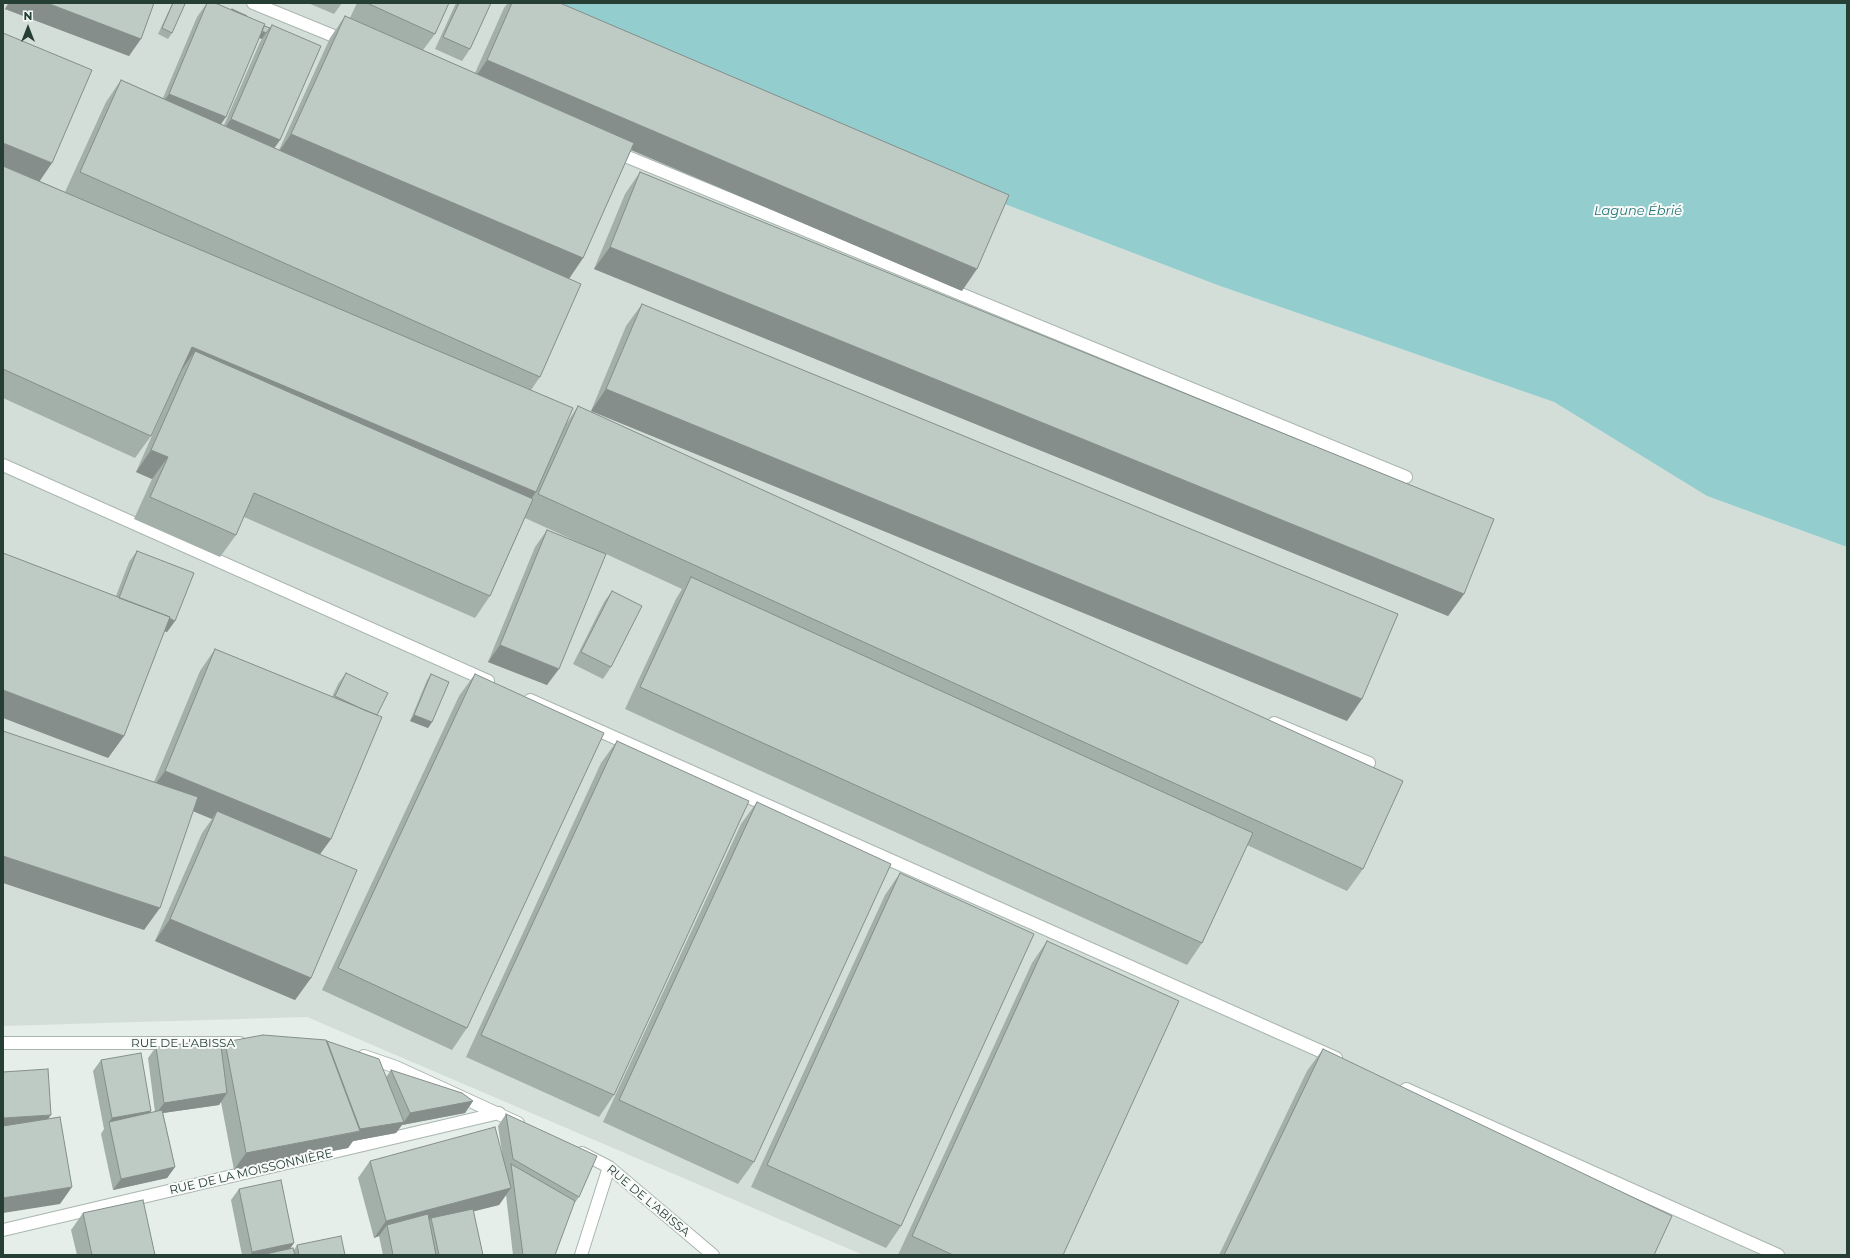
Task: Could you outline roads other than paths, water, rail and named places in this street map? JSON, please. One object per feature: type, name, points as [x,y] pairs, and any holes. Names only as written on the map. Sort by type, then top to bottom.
[{"type":"street","points":[[253,3],[359,46]]},
{"type":"street","points":[[602,146],[1406,476]]},
{"type":"street","points":[[3,465],[496,684]]},
{"type":"street","points":[[518,694],[1348,1064]]},
{"type":"street","points":[[1266,719],[1369,763]]},
{"type":"street","name":"RUE DE L'ABISSA","points":[[3,1043],[253,1043]]},
{"type":"street","points":[[352,1052],[396,1067],[526,1126]]},
{"type":"street","points":[[1392,1083],[1778,1255]]},
{"type":"street","name":"RUE DE LA MOISSONNIÈRE","points":[[3,1230],[499,1113]]},
{"type":"street","name":"RUE DE L'ABISSA","points":[[574,1150],[609,1167],[713,1255]]},
{"type":"street","points":[[581,1255],[609,1167]]},
{"type":"water","name":"Lagune Ébrié","points":[[562,3],[1847,3],[1847,547],[1707,496],[1554,402],[1220,286],[697,87]]}]
